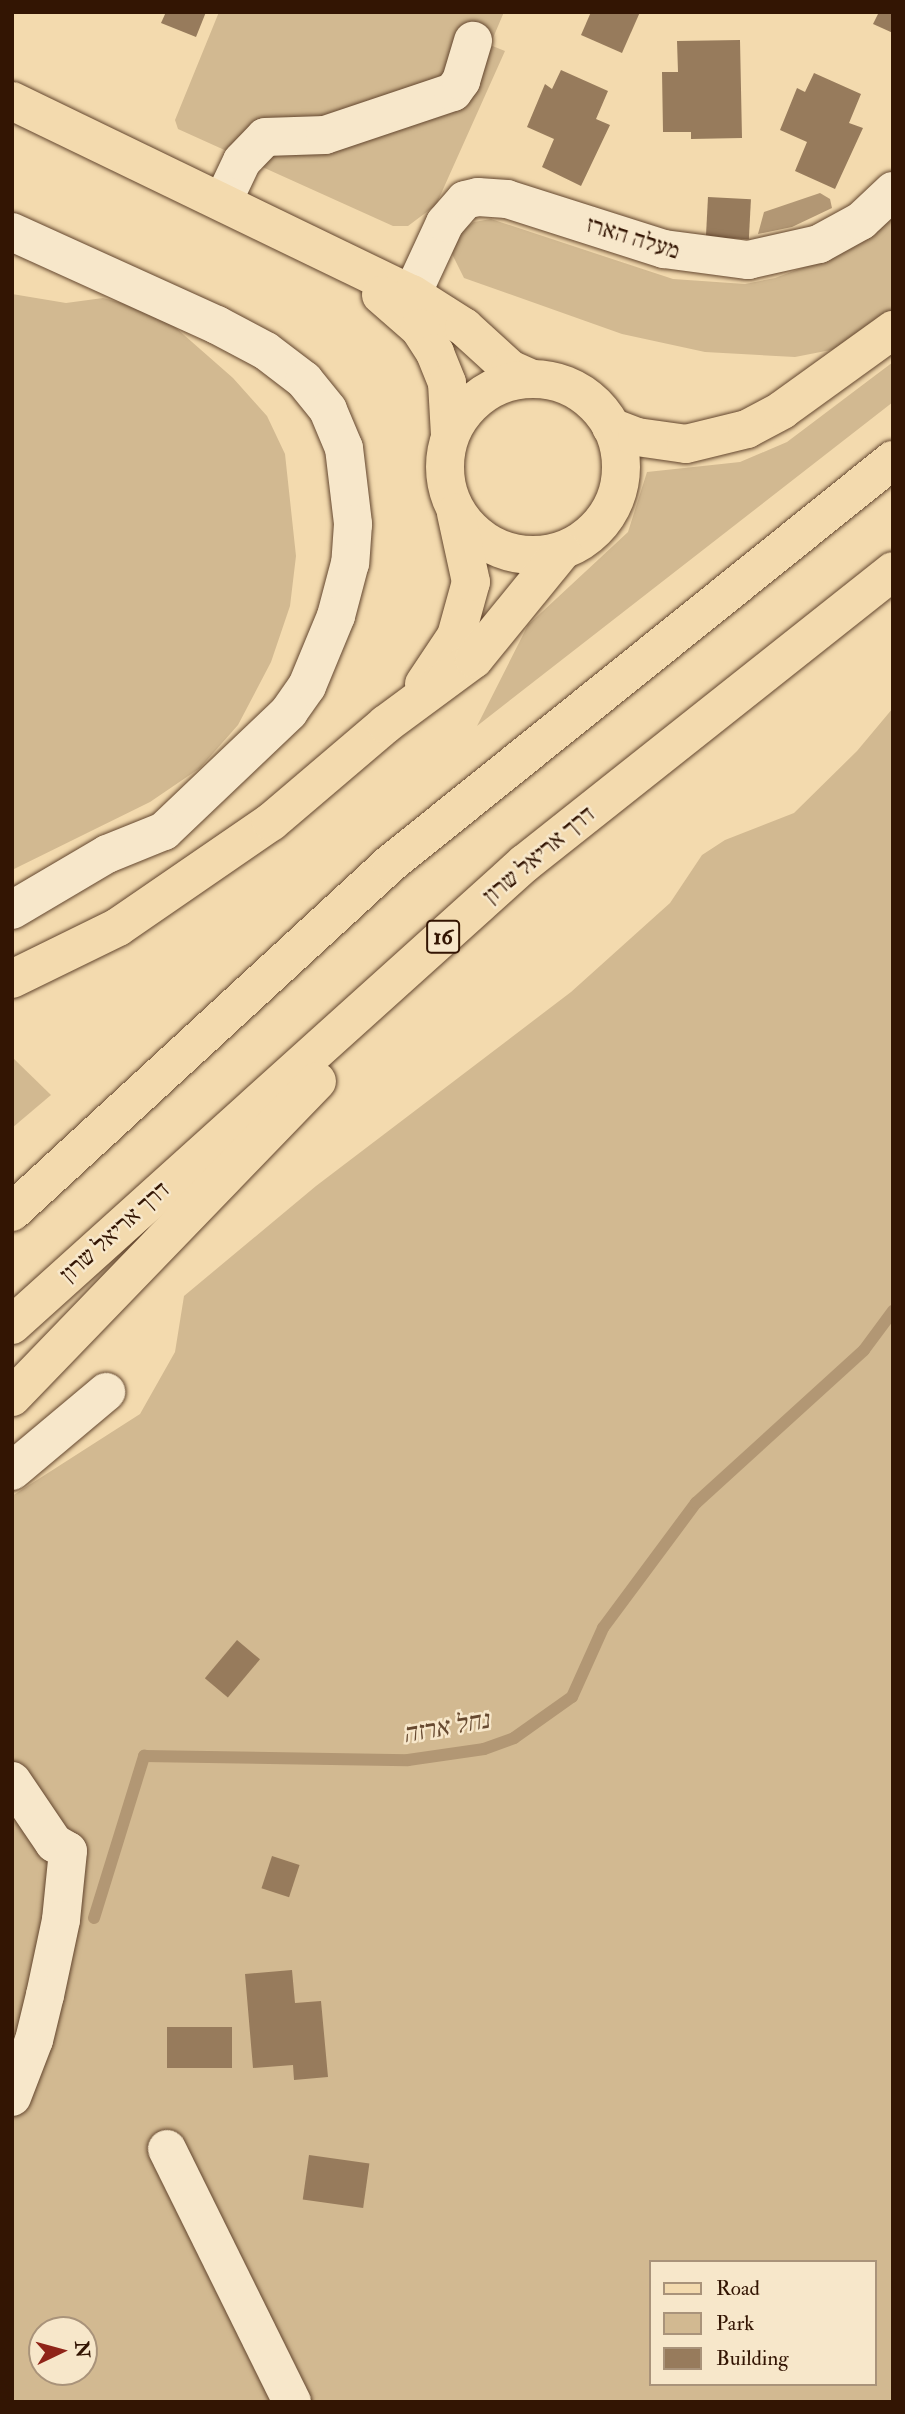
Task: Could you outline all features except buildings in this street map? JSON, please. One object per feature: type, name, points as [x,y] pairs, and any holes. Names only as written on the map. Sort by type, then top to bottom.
[{"type":"main road","points":[[12,101],[412,293],[464,327],[510,369],[532,379]]},
{"type":"main road","points":[[332,253],[410,319],[435,353],[447,383],[450,435]]},
{"type":"main road","points":[[386,724],[426,682],[456,636],[465,610],[471,582],[444,460],[450,435],[461,416],[485,393],[516,380],[560,383],[580,393],[611,427],[637,437],[686,444],[747,429],[782,410],[893,330]]},
{"type":"main road","points":[[12,979],[118,927],[180,888],[271,822],[386,724],[490,644],[562,551],[584,539],[614,500],[620,470],[611,427]]},
{"type":"main road","points":[[12,1212],[391,863],[893,460]]},
{"type":"main road","points":[[455,510],[470,530],[490,545],[513,554],[562,551]]},
{"type":"main road","name":"דרך אריאל שרון","points":[[12,1325],[531,858],[893,571]]},
{"type":"main road","points":[[12,1397],[531,858]]},
{"type":"street","points":[[223,201],[242,161],[265,137],[325,135],[453,92],[461,81],[472,41]]},
{"type":"street","name":"מעלה הארז","points":[[412,293],[445,223],[465,200],[478,197],[507,199],[664,249],[748,260],[796,252],[830,239],[860,221],[893,191]]},
{"type":"street","points":[[12,232],[218,325],[266,351],[304,380],[328,410],[344,448],[353,524],[350,562],[322,656],[307,686],[268,736],[164,831],[107,854],[12,910]]},
{"type":"street","points":[[12,1471],[106,1392]]},
{"type":"street","points":[[12,1781],[54,1843],[68,1851],[61,1920],[45,1995],[34,2040],[12,2097]]},
{"type":"street","points":[[167,2149],[292,2402]]},
{"type":"green space","points":[[219,12],[504,12],[490,45],[505,51],[436,205],[408,226],[393,226],[178,129],[175,120]]},
{"type":"green space","points":[[893,217],[893,313],[841,348],[795,357],[705,352],[622,334],[464,278],[451,252],[459,232],[474,222],[491,219],[673,279],[745,284],[775,278],[834,256]]},
{"type":"green space","points":[[12,294],[66,303],[103,298],[159,313],[233,378],[267,416],[285,454],[296,556],[290,606],[271,662],[238,725],[200,768],[150,802],[12,870]]},
{"type":"green space","points":[[893,362],[893,402],[477,726],[528,625],[628,532],[647,472],[740,462],[787,442]]},
{"type":"green space","points":[[893,708],[893,2402],[12,2402],[12,1496],[140,1414],[175,1352],[184,1296],[316,1186],[571,992],[670,903],[702,855],[725,840],[794,813],[857,751]]},
{"type":"green space","points":[[12,1057],[51,1095],[12,1128]]},
{"type":"shaded area","points":[[820,193],[830,199],[832,208],[792,227],[758,234],[764,212]]},
{"type":"waterway","name":"נחל ארזה","points":[[94,1918],[144,1756],[408,1760],[484,1749],[514,1738],[572,1697],[603,1628],[696,1503],[864,1350],[893,1311]]}]
